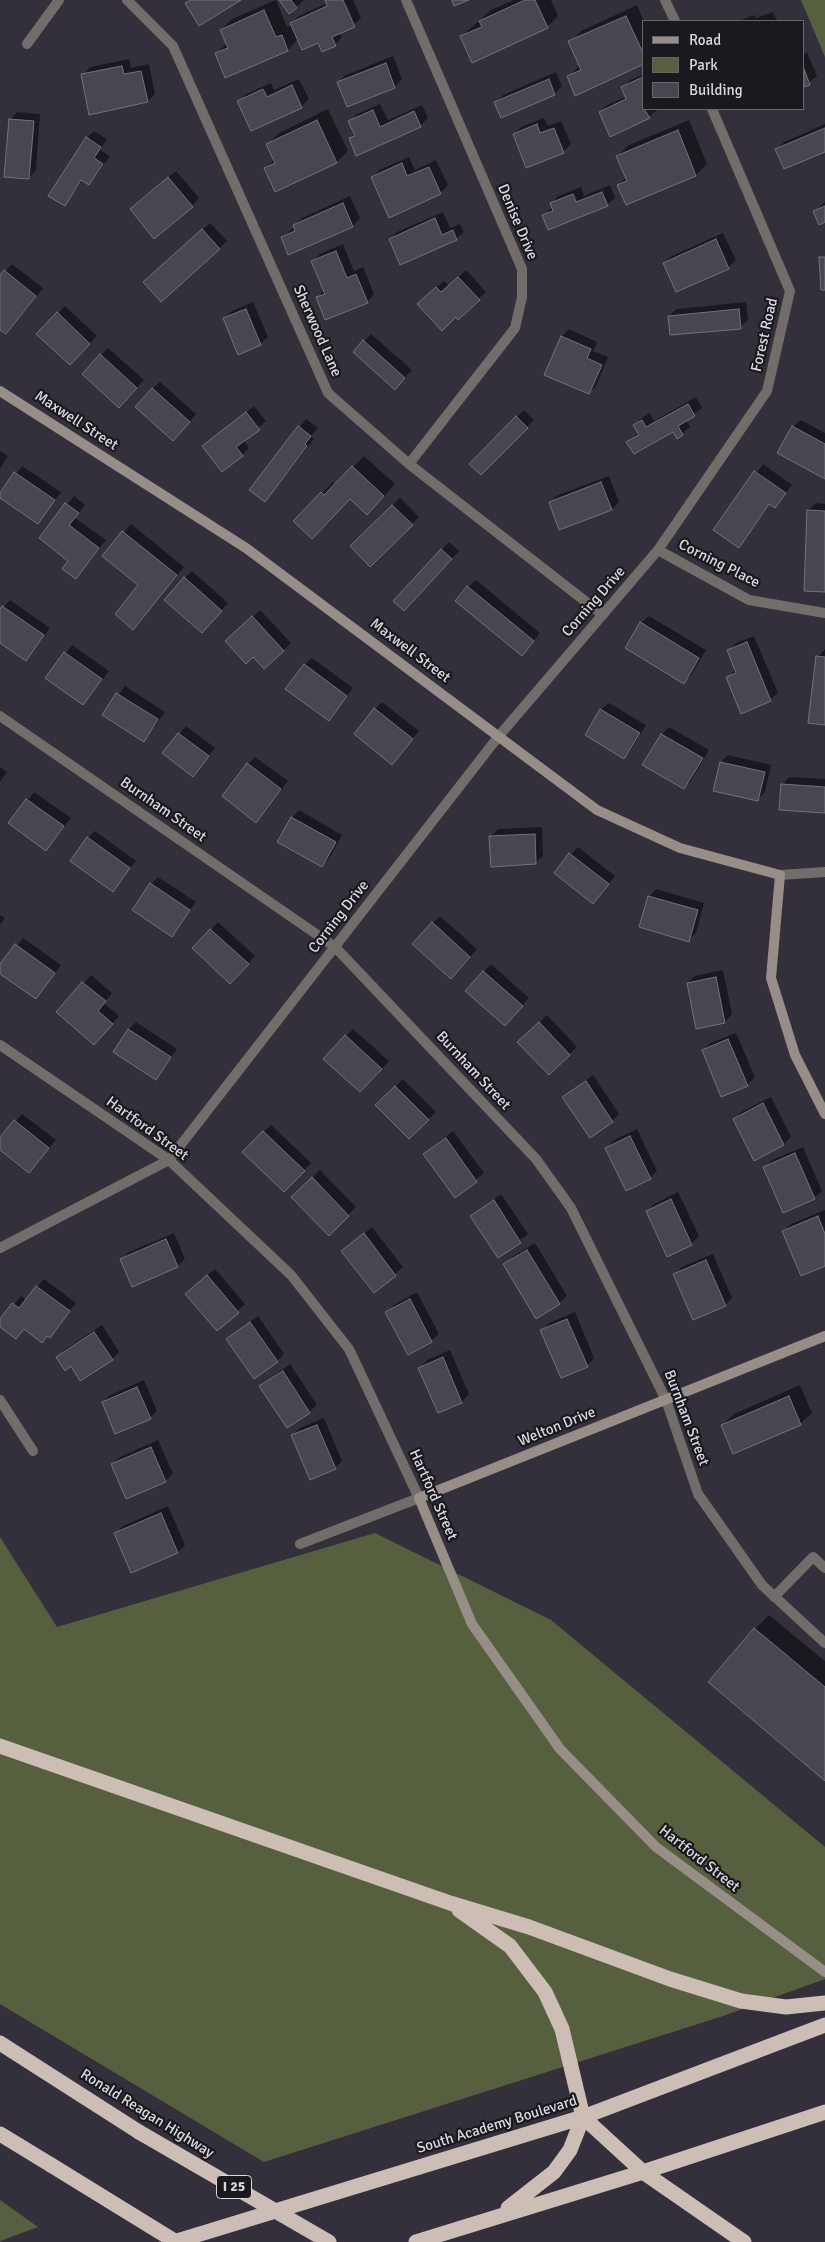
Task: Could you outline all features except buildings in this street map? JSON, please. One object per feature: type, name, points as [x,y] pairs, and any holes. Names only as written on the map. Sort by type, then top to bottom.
[{"type":"highway","points":[[0,1746],[450,1903],[529,1927],[670,1979],[741,2000],[786,2007],[825,2003]]},
{"type":"highway","points":[[450,1903],[510,1946],[545,1992],[562,2029],[583,2117],[643,2172],[744,2242]]},
{"type":"highway","name":"South Academy Boulevard","points":[[175,2242],[583,2117],[825,2025]]},
{"type":"highway","name":"Ronald Reagan Highway","points":[[0,2043],[139,2132],[329,2242]]},
{"type":"highway","points":[[416,2242],[643,2172],[825,2112]]},
{"type":"highway","points":[[500,2215],[554,2172],[570,2150],[583,2117]]},
{"type":"highway","points":[[0,2134],[175,2242]]},
{"type":"street","points":[[27,44],[59,0]]},
{"type":"street","name":"Sherwood Lane","points":[[128,0],[173,46],[328,393],[409,464],[603,615]]},
{"type":"street","name":"Denise Drive","points":[[406,0],[522,269],[522,288],[515,328],[409,464]]},
{"type":"street","points":[[666,0],[674,20]]},
{"type":"street","name":"Forest Road","points":[[658,550],[768,391],[790,291],[712,110]]},
{"type":"street","name":"Maxwell Street","points":[[0,390],[246,548],[597,810],[680,848],[780,874],[825,872]]},
{"type":"street","name":"Corning Place","points":[[658,550],[749,600],[825,613]]},
{"type":"street","name":"Corning Drive","points":[[0,1248],[169,1160],[498,737],[658,550]]},
{"type":"street","name":"Burnham Street","points":[[0,716],[335,947],[536,1159],[571,1208],[666,1400],[698,1494],[762,1585],[825,1643]]},
{"type":"street","points":[[780,874],[771,978],[796,1055],[825,1114]]},
{"type":"street","name":"Hartford Street","points":[[0,1045],[169,1160],[291,1276],[350,1349],[419,1498],[472,1624],[560,1749],[656,1847],[825,1972]]},
{"type":"street","name":"Welton Drive","points":[[300,1544],[825,1336]]},
{"type":"street","points":[[0,1400],[33,1450]]},
{"type":"street","points":[[774,1597],[813,1557],[825,1568]]},
{"type":"green space","points":[[801,0],[825,0],[825,57]]},
{"type":"green space","points":[[375,1533],[551,1620],[825,1847],[825,1979],[723,2016],[264,2162],[0,2004],[0,1537],[57,1627]]},
{"type":"green space","points":[[0,2200],[38,2227],[0,2241]]}]
